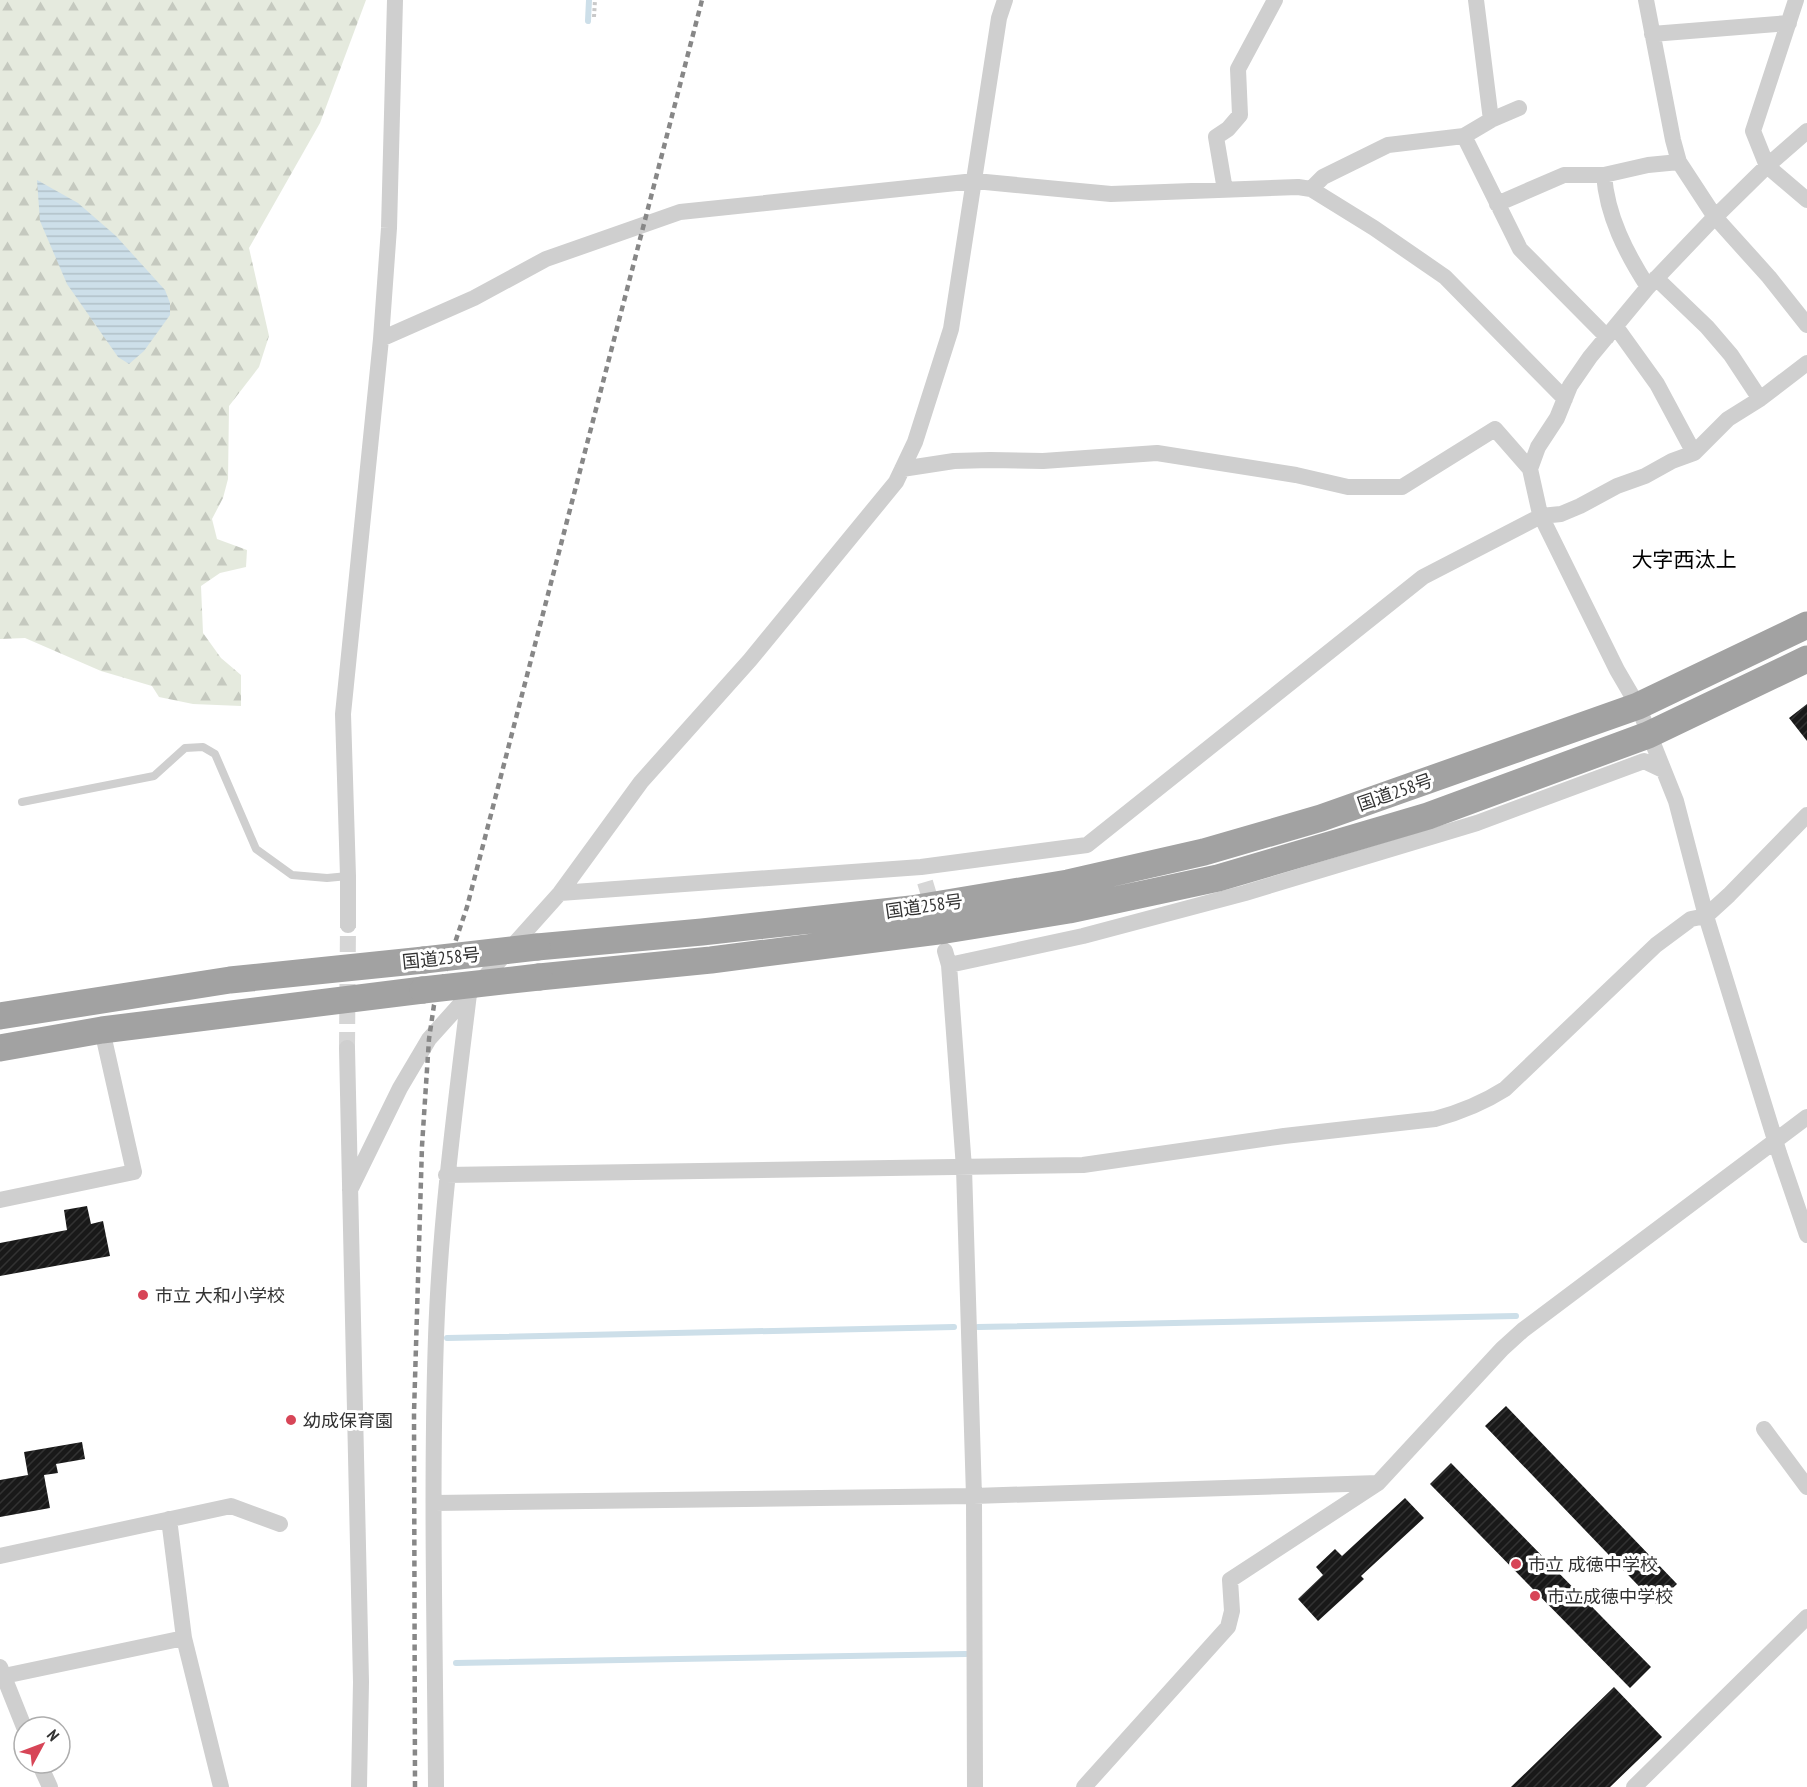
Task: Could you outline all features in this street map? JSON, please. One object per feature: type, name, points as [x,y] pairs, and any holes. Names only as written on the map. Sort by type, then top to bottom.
[{"type":"highway","name":"国道258号","points":[[0,1016],[230,980],[911,909],[1068,883],[1204,852],[1321,818],[1638,706],[1807,625]]},
{"type":"highway","name":"国道258号","points":[[0,1048],[102,1030],[423,990],[711,960],[946,930],[1069,910],[1218,878],[1428,816],[1648,735],[1807,659]]},
{"type":"street","points":[[348,926],[343,714],[381,339],[388,228],[395,0]]},
{"type":"street","points":[[350,1190],[400,1088],[429,1039],[560,893],[641,782],[750,660],[889,490],[902,470],[915,442],[951,329],[999,18],[1005,0]]},
{"type":"street","points":[[1225,190],[1216,137],[1228,129],[1240,115],[1238,69],[1275,0]]},
{"type":"street","points":[[1476,0],[1491,120]]},
{"type":"street","points":[[1646,0],[1679,162],[1715,217],[1769,276],[1807,325]]},
{"type":"street","points":[[1796,0],[1754,131],[1767,166],[1807,200]]},
{"type":"street","points":[[1652,34],[1789,23]]},
{"type":"street","points":[[1311,189],[1323,177],[1388,145],[1464,136],[1491,120],[1519,108]]},
{"type":"street","points":[[1807,131],[1767,166],[1652,282],[1590,357],[1570,386],[1557,418],[1538,447],[1530,469],[1541,516],[1617,670],[1638,706],[1676,801],[1706,916],[1807,1235]]},
{"type":"street","points":[[1464,136],[1520,249],[1611,332],[1657,384],[1694,453]]},
{"type":"street","points":[[1497,204],[1564,175],[1604,175],[1648,165],[1679,162]]},
{"type":"street","points":[[1604,175],[1605,197],[1628,255],[1652,282],[1707,327],[1731,355],[1760,399]]},
{"type":"street","points":[[381,339],[474,298],[546,260],[680,212],[975,181],[1112,194],[1298,187],[1311,189],[1374,228],[1445,277],[1565,399]]},
{"type":"street","points":[[560,893],[923,874],[1088,845],[1423,577],[1541,516],[1561,514],[1617,486],[1645,476],[1672,461],[1694,453],[1728,419],[1760,399],[1807,363]]},
{"type":"street","points":[[902,470],[954,461],[1043,461],[1157,453],[1296,475],[1348,487],[1402,487],[1495,429],[1530,469]]},
{"type":"street","points":[[975,1787],[974,1496],[964,1168],[947,958],[1083,936],[1245,893],[1477,823],[1644,761],[1663,770]]},
{"type":"street","points":[[446,1175],[1083,1166],[1284,1136],[1435,1119],[1459,1113],[1483,1103],[1505,1089],[1656,945],[1691,919],[1706,916],[1807,815]]},
{"type":"street","points":[[436,1787],[436,1337],[446,1175],[469,994]]},
{"type":"street","points":[[0,1200],[134,1172],[102,1030]]},
{"type":"street","points":[[347,1048],[361,1682],[360,1787]]},
{"type":"street","points":[[1093,1784],[1228,1627],[1232,1611],[1230,1580],[1378,1483],[1502,1349],[1523,1330],[1807,1117]]},
{"type":"street","points":[[1764,1429],[1807,1487]]},
{"type":"street","points":[[435,1503],[974,1496],[1378,1483]]},
{"type":"street","points":[[0,1556],[231,1506],[280,1524]]},
{"type":"street","points":[[169,1519],[184,1638],[221,1787]]},
{"type":"street","points":[[1634,1787],[1804,1625]]},
{"type":"street","points":[[19,1715],[2,1671],[184,1638]]},
{"type":"lane","points":[[22,802],[154,776],[185,748],[202,747],[215,754],[256,849],[292,875],[327,878],[348,876]]},
{"type":"path","points":[[594,18],[595,0]]},
{"type":"green space","points":[[0,0],[366,0],[320,123],[249,248],[269,336],[259,367],[229,406],[228,479],[223,498],[212,519],[217,539],[247,550],[246,567],[220,573],[201,586],[203,633],[221,658],[241,675],[241,706],[193,704],[159,697],[152,686],[101,671],[25,638],[0,639]]},
{"type":"water","points":[[37,180],[78,203],[116,236],[165,290],[170,303],[170,315],[144,351],[129,364],[118,357],[67,284],[40,221]]},
{"type":"building","points":[[1807,704],[1807,741],[1789,718]]},
{"type":"building","points":[[87,1206],[91,1224],[103,1221],[110,1256],[0,1276],[0,1243],[67,1230],[64,1210]]},
{"type":"building","points":[[1506,1406],[1677,1584],[1656,1604],[1485,1426]]},
{"type":"building","points":[[82,1442],[85,1459],[56,1464],[58,1473],[44,1475],[50,1508],[0,1517],[0,1480],[28,1475],[24,1452]]},
{"type":"building","points":[[1451,1463],[1651,1667],[1630,1688],[1430,1484]]},
{"type":"building","points":[[1405,1498],[1424,1518],[1361,1576],[1364,1579],[1318,1621],[1298,1599],[1323,1575],[1316,1567],[1335,1549],[1342,1556]]},
{"type":"building","points":[[1614,1687],[1662,1737],[1610,1787],[1511,1787]]},
{"type":"waterway","points":[[588,21],[589,0]]},
{"type":"waterway","points":[[978,1327],[1516,1316]]},
{"type":"waterway","points":[[447,1338],[954,1327]]},
{"type":"waterway","points":[[456,1663],[966,1654]]},
{"type":"tunnel","points":[[925,882],[934,912]]},
{"type":"tunnel","points":[[347,1048],[348,925]]},
{"type":"railway","points":[[415,1787],[414,1413],[422,1146],[429,1039],[434,1005],[467,907],[702,0]]},
{"type":"place","name":"市立 大和小学校","points":[[143,1295]]},
{"type":"place","name":"幼成保育園","points":[[291,1420]]},
{"type":"place","name":"市立 成徳中学校","points":[[1516,1564]]},
{"type":"place","name":"市立成徳中学校","points":[[1535,1596]]},
{"type":"district","name":"大字西汰上","points":[[1684,559]]}]
